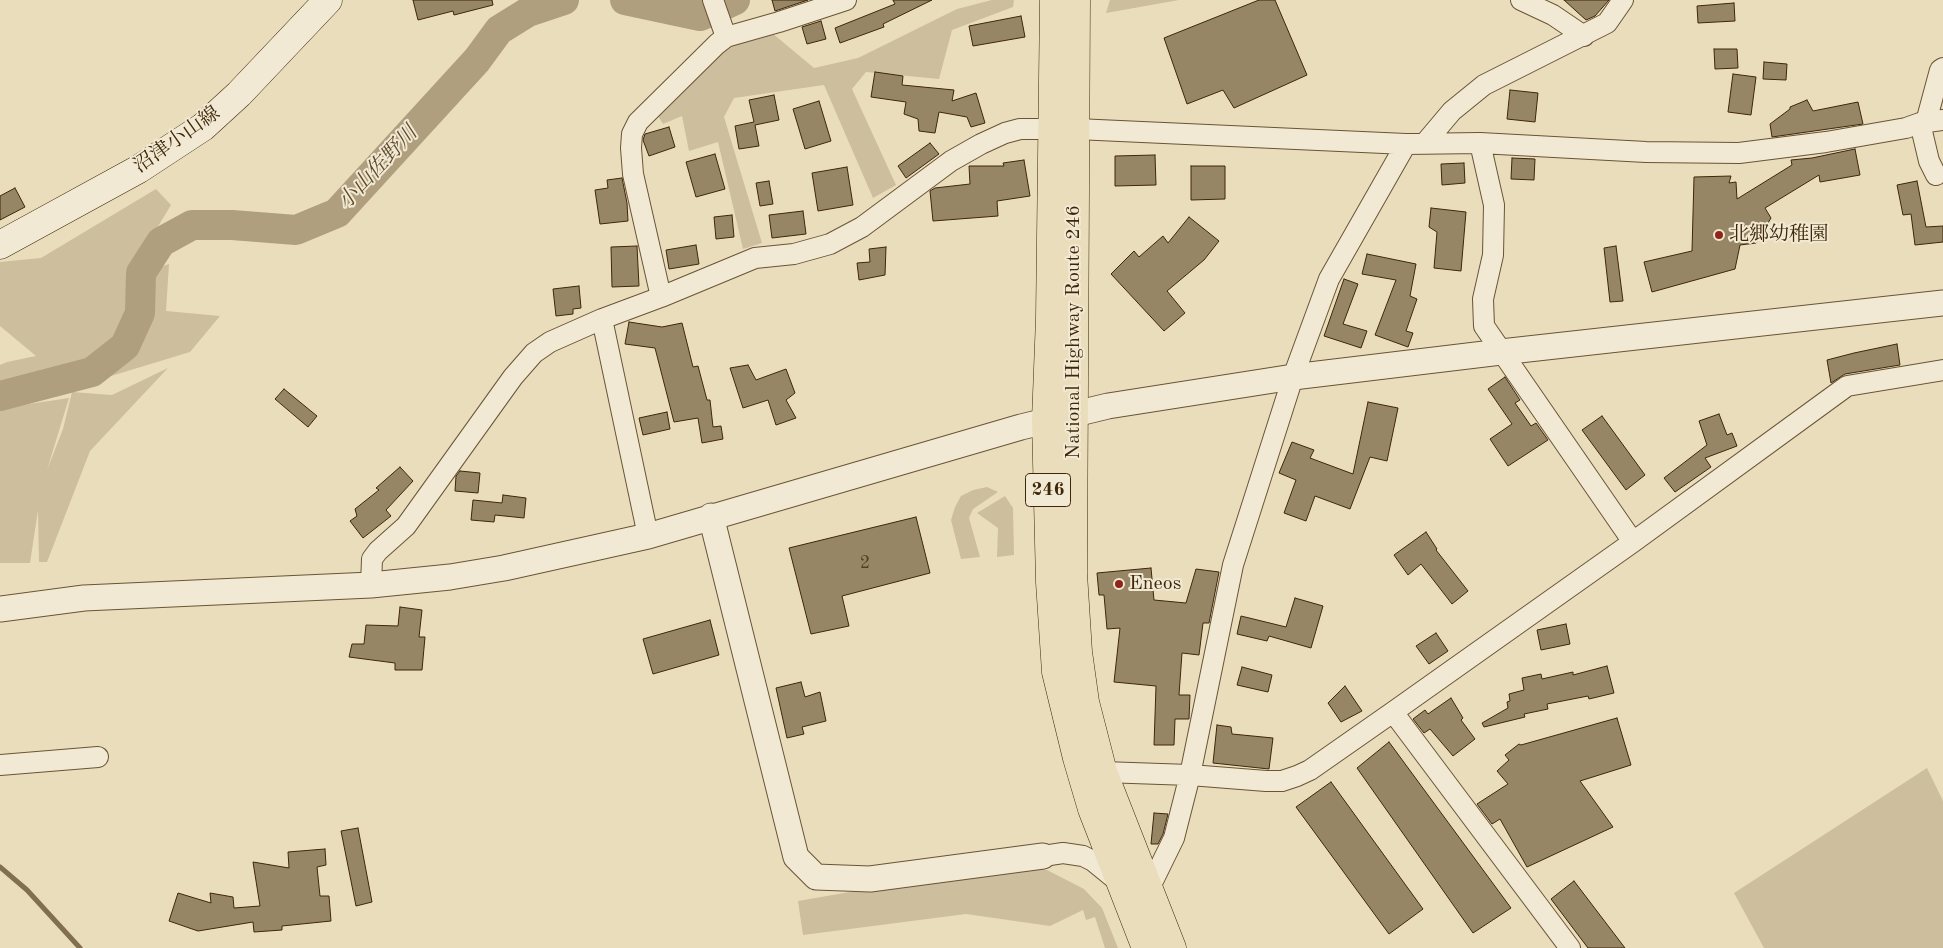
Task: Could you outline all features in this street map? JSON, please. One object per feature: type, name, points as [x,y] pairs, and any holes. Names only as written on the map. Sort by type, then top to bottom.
[{"type":"highway","name":"National Highway Route 246","points":[[1065,10],[1064,128],[1074,413],[1073,574],[1078,652],[1086,702],[1103,772],[1148,891],[1172,948]]},
{"type":"highway","name":"National Highway Route 246","points":[[1064,128],[1046,420],[1050,582],[1056,672],[1077,758],[1092,809],[1146,948]]},
{"type":"main road","name":"沼津小山線","points":[[0,245],[139,169],[203,127],[239,94],[328,0]]},
{"type":"street","points":[[713,0],[724,34]]},
{"type":"street","points":[[661,297],[633,174],[632,134],[638,122],[717,44],[724,34],[779,22],[846,0]]},
{"type":"street","points":[[1521,0],[1553,15],[1584,36]]},
{"type":"street","points":[[1148,891],[1174,838],[1190,775],[1233,565],[1293,377],[1329,279],[1416,144],[1484,85],[1608,23],[1623,0]]},
{"type":"street","points":[[1936,174],[1929,161],[1930,121],[1940,70],[1943,68]]},
{"type":"street","points":[[371,585],[372,559],[378,551],[406,526],[513,377],[534,353],[550,342],[602,319],[661,297],[754,258],[794,254],[830,244],[862,228],[951,161],[996,137],[1020,129],[1064,128],[1416,144],[1480,143],[1646,152],[1739,153],[1826,142],[1906,128],[1930,121]]},
{"type":"street","points":[[1480,143],[1494,205],[1493,255],[1483,299],[1484,326],[1633,542]]},
{"type":"street","points":[[0,609],[84,598],[371,585],[450,577],[504,568],[648,536],[711,516],[1046,420],[1115,405],[1293,377],[1943,303]]},
{"type":"street","points":[[602,319],[648,536]]},
{"type":"street","points":[[1103,772],[1190,775],[1282,782],[1310,770],[1633,542],[1847,386],[1943,370]]},
{"type":"street","points":[[711,516],[796,857],[816,877],[870,879],[1063,853],[1083,856],[1093,861],[1120,883]]},
{"type":"street","points":[[1393,712],[1570,948]]},
{"type":"street","points":[[0,766],[98,757]]},
{"type":"shaded area","points":[[992,0],[1014,0],[1013,7],[952,30],[939,79],[866,72],[852,89],[896,185],[873,198],[824,85],[734,98],[724,117],[762,243],[743,249],[718,142],[689,151],[682,116],[663,124],[658,116],[730,45],[772,33],[814,68],[858,58],[957,9]]},
{"type":"shaded area","points":[[1110,0],[1179,0],[1106,13]]},
{"type":"shaded area","points":[[156,189],[171,205],[126,279],[169,264],[166,311],[220,316],[190,352],[9,407],[69,398],[47,470],[63,429],[72,392],[112,395],[168,368],[90,451],[47,562],[39,562],[38,510],[30,563],[0,563],[0,365],[36,356],[0,326],[0,262],[41,258]]},
{"type":"shaded area","points":[[987,487],[998,492],[973,509],[969,518],[980,557],[961,559],[951,520],[955,507],[961,496],[973,490]]},
{"type":"shaded area","points":[[1005,496],[1013,508],[1014,555],[997,557],[998,528],[977,513]]},
{"type":"shaded area","points":[[1927,768],[1943,801],[1943,948],[1764,948],[1734,893]]},
{"type":"shaded area","points":[[1020,867],[1047,870],[1084,889],[1102,908],[1118,948],[1105,948],[1095,917],[1086,920],[1083,910],[1050,926],[966,914],[803,935],[798,901]]},
{"type":"building","points":[[413,0],[492,0],[493,5],[454,15],[453,11],[418,20]]},
{"type":"building","points":[[772,0],[808,0],[775,11]]},
{"type":"building","points":[[893,0],[932,0],[883,24],[884,27],[840,43],[835,28],[895,4]]},
{"type":"building","points":[[1259,0],[1275,0],[1307,75],[1234,108],[1223,90],[1187,104],[1164,38]]},
{"type":"building","points":[[1564,0],[1609,0],[1595,16],[1586,20]]},
{"type":"building","points":[[1734,3],[1735,21],[1698,23],[1697,6]]},
{"type":"building","points":[[1021,16],[1025,37],[973,46],[969,26]]},
{"type":"building","points":[[821,21],[826,39],[807,44],[802,27]]},
{"type":"building","points":[[1714,49],[1737,49],[1738,68],[1715,69]]},
{"type":"building","points":[[1764,62],[1787,64],[1786,80],[1763,79]]},
{"type":"building","points":[[875,72],[903,76],[902,85],[954,90],[952,101],[976,93],[985,123],[971,127],[967,117],[939,112],[935,133],[919,131],[918,119],[904,114],[906,102],[871,97]]},
{"type":"building","points":[[1733,74],[1756,77],[1751,115],[1728,112]]},
{"type":"building","points":[[1510,90],[1538,93],[1535,122],[1507,119]]},
{"type":"building","points":[[774,95],[779,120],[755,125],[759,146],[739,149],[735,126],[754,122],[749,100]]},
{"type":"building","points":[[1807,100],[1813,111],[1858,102],[1863,124],[1772,137],[1770,124],[1790,109],[1790,107]]},
{"type":"building","points":[[819,101],[831,141],[805,149],[793,109]]},
{"type":"building","points":[[669,127],[675,147],[649,156],[643,140],[645,134]]},
{"type":"building","points":[[930,143],[939,154],[906,178],[898,166]]},
{"type":"building","points":[[1855,149],[1860,175],[1820,182],[1819,175],[1765,208],[1771,218],[1756,243],[1740,245],[1735,269],[1652,292],[1644,262],[1692,251],[1694,177],[1731,176],[1729,183],[1736,182],[1737,199],[1792,165],[1791,160],[1812,158]]},
{"type":"building","points":[[715,154],[725,189],[696,197],[686,162]]},
{"type":"building","points":[[1155,155],[1156,185],[1115,186],[1115,156]]},
{"type":"building","points":[[1512,158],[1535,159],[1534,180],[1511,179]]},
{"type":"building","points":[[1024,160],[1030,196],[997,201],[998,216],[933,221],[930,191],[935,188],[970,184],[969,166],[1004,166],[1003,163]]},
{"type":"building","points":[[1464,163],[1465,183],[1442,185],[1441,164]]},
{"type":"building","points":[[1191,166],[1225,166],[1225,199],[1191,200]]},
{"type":"building","points":[[847,167],[853,205],[818,211],[812,173]]},
{"type":"building","points":[[622,178],[628,221],[600,224],[595,190],[608,188],[607,180]]},
{"type":"building","points":[[769,181],[773,204],[760,206],[756,183]]},
{"type":"building","points":[[1917,181],[1926,227],[1943,226],[1943,242],[1915,245],[1911,214],[1903,215],[1897,185]]},
{"type":"building","points":[[15,188],[25,207],[0,220],[0,196]]},
{"type":"building","points":[[1431,208],[1466,212],[1461,271],[1434,268],[1437,232],[1429,227]]},
{"type":"building","points":[[803,211],[806,234],[772,238],[769,215]]},
{"type":"building","points":[[732,215],[734,237],[716,239],[714,217]]},
{"type":"building","points":[[1189,217],[1219,241],[1204,260],[1167,291],[1185,313],[1164,331],[1111,274],[1134,251],[1139,257],[1163,236],[1168,243]]},
{"type":"building","points":[[696,245],[699,264],[669,269],[666,250]]},
{"type":"building","points":[[637,246],[639,286],[612,287],[611,247]]},
{"type":"building","points":[[1616,246],[1623,301],[1610,302],[1604,248]]},
{"type":"building","points":[[886,247],[885,275],[859,280],[857,263],[870,262],[869,249]]},
{"type":"building","points":[[1367,254],[1416,264],[1410,296],[1417,299],[1406,331],[1413,333],[1408,347],[1375,335],[1396,280],[1362,274]]},
{"type":"building","points":[[1344,279],[1358,284],[1343,324],[1367,331],[1361,348],[1324,336]]},
{"type":"building","points":[[579,286],[581,308],[573,309],[573,314],[556,316],[553,289]]},
{"type":"building","points":[[629,322],[662,327],[682,323],[693,367],[698,366],[707,400],[710,400],[713,427],[721,426],[723,439],[702,443],[698,418],[674,422],[655,348],[625,344]]},
{"type":"building","points":[[1897,344],[1900,365],[1845,374],[1831,383],[1827,360]]},
{"type":"building","points":[[748,365],[756,380],[786,369],[795,393],[786,400],[796,418],[776,425],[768,400],[743,408],[730,368]]},
{"type":"building","points":[[1505,377],[1520,400],[1515,403],[1531,426],[1536,423],[1548,440],[1508,466],[1490,439],[1512,424],[1488,389]]},
{"type":"building","points":[[284,389],[317,416],[308,427],[275,399]]},
{"type":"building","points":[[1368,402],[1398,408],[1387,461],[1370,457],[1350,509],[1315,496],[1306,521],[1284,513],[1296,480],[1279,473],[1292,442],[1314,450],[1310,458],[1353,474]]},
{"type":"building","points":[[667,412],[670,429],[643,435],[639,418]]},
{"type":"building","points":[[1719,414],[1727,435],[1732,433],[1737,446],[1705,458],[1711,467],[1675,492],[1664,478],[1707,445],[1699,421]]},
{"type":"building","points":[[1602,416],[1645,475],[1626,490],[1582,430]]},
{"type":"building","points":[[400,467],[413,481],[386,510],[391,516],[363,538],[350,521],[357,516],[355,509],[379,490],[376,488]]},
{"type":"building","points":[[460,471],[480,473],[478,493],[455,491],[456,476]]},
{"type":"building","points":[[503,495],[526,498],[524,518],[495,515],[494,522],[471,520],[473,500],[502,503]]},
{"type":"building","points":[[916,517],[930,573],[842,596],[849,626],[811,634],[789,548]]},
{"type":"building","points":[[1426,532],[1436,550],[1468,591],[1452,604],[1421,564],[1408,575],[1394,555]]},
{"type":"building","points":[[1151,568],[1154,600],[1186,603],[1196,569],[1219,572],[1209,623],[1203,623],[1199,655],[1182,653],[1179,695],[1190,695],[1189,719],[1175,719],[1174,745],[1154,745],[1156,686],[1114,682],[1120,628],[1107,629],[1104,595],[1099,595],[1097,573]]},
{"type":"building","points":[[1295,598],[1323,606],[1311,648],[1269,636],[1267,641],[1237,634],[1241,616],[1286,627]]},
{"type":"building","points":[[400,607],[422,610],[419,637],[425,637],[422,670],[395,670],[395,663],[349,657],[352,644],[364,644],[366,625],[398,626]]},
{"type":"building","points":[[710,620],[719,655],[653,674],[643,639]]},
{"type":"building","points":[[1566,624],[1570,644],[1541,650],[1537,630]]},
{"type":"building","points":[[1436,633],[1448,651],[1429,664],[1416,646]]},
{"type":"building","points":[[1607,666],[1614,693],[1589,699],[1588,696],[1547,704],[1548,709],[1524,714],[1525,717],[1484,727],[1482,723],[1508,708],[1509,694],[1524,690],[1522,678],[1541,674],[1542,679],[1573,672],[1573,675]]},
{"type":"building","points":[[1242,667],[1272,675],[1268,692],[1237,685]]},
{"type":"building","points":[[801,682],[805,697],[820,692],[826,721],[802,727],[804,734],[787,738],[776,688]]},
{"type":"building","points":[[1345,686],[1362,711],[1341,722],[1328,703]]},
{"type":"building","points":[[1451,698],[1463,718],[1461,720],[1475,739],[1453,756],[1430,729],[1424,733],[1413,719],[1425,710],[1428,714]]},
{"type":"building","points":[[1617,718],[1631,765],[1580,781],[1613,827],[1527,867],[1500,819],[1492,824],[1477,804],[1508,784],[1497,771],[1509,760],[1505,755],[1519,744]]},
{"type":"building","points":[[1217,725],[1231,727],[1232,734],[1273,738],[1269,769],[1213,763]]},
{"type":"building","points":[[1389,742],[1511,908],[1473,933],[1357,768]]},
{"type":"building","points":[[1331,782],[1423,909],[1389,934],[1296,807]]},
{"type":"building","points":[[1154,813],[1168,814],[1163,834],[1158,844],[1151,844]]},
{"type":"building","points":[[358,828],[372,902],[356,906],[341,831]]},
{"type":"building","points":[[325,849],[326,865],[317,867],[320,896],[329,896],[331,921],[282,926],[282,930],[254,932],[253,922],[198,931],[169,921],[178,893],[211,903],[210,893],[233,897],[234,908],[260,906],[253,862],[289,868],[288,852]]},
{"type":"building","points":[[1574,881],[1625,948],[1588,948],[1551,899]]},
{"type":"waterway","name":"小山佐野川","points":[[0,396],[92,372],[125,346],[140,313],[141,273],[161,242],[192,225],[232,225],[296,230],[337,213],[477,60],[499,30],[528,12],[564,0]]},
{"type":"waterway","name":"小山佐野川","points":[[625,0],[700,16],[735,0]]},
{"type":"waterway","points":[[0,867],[27,890],[80,948]]},
{"type":"place","name":"北郷幼稚園","points":[[1719,235]]},
{"type":"place","name":"Eneos","points":[[1119,584]]}]
